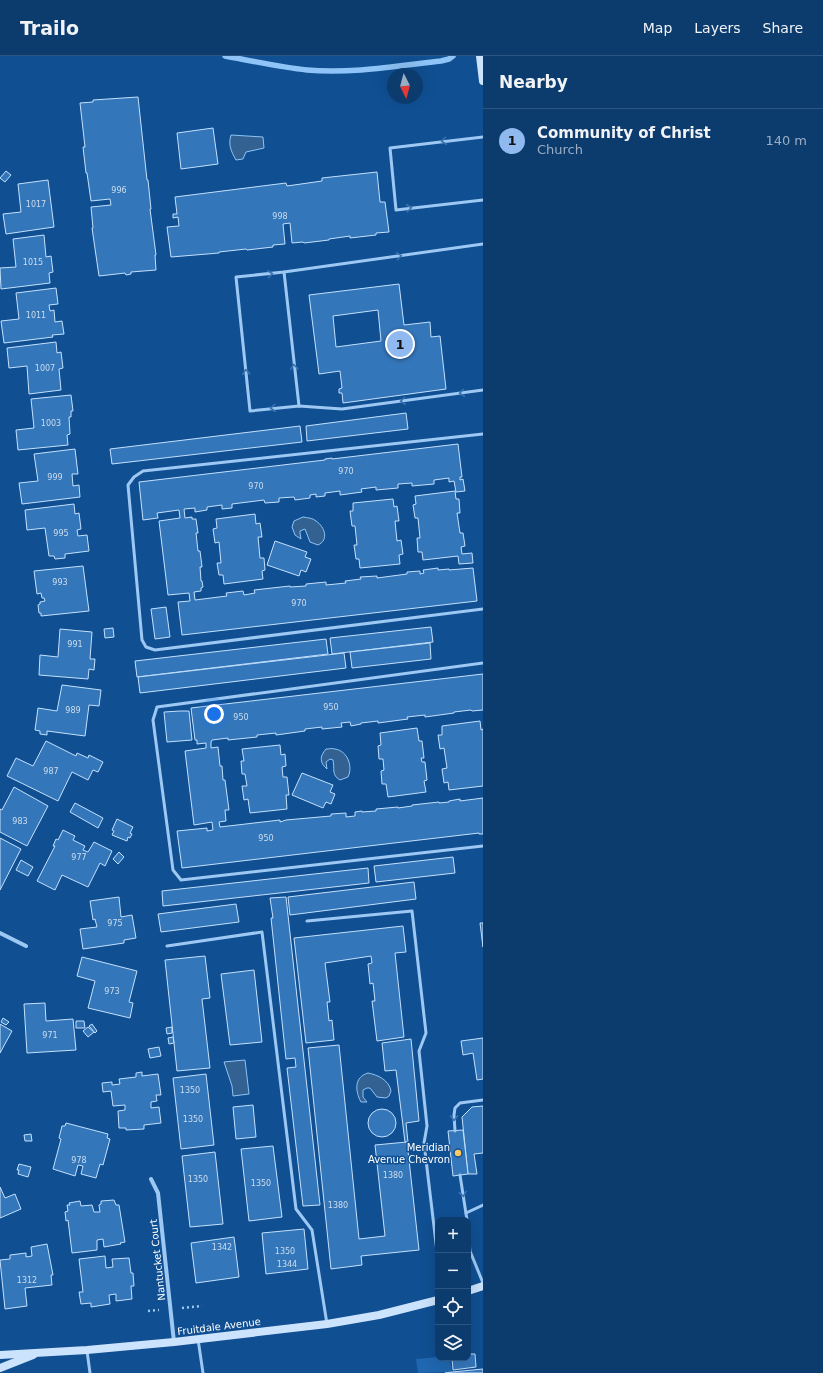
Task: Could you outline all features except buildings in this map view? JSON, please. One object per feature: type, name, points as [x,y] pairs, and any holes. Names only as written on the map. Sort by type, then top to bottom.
[{"type":"street","points":[[480,56],[483,81]]},
{"type":"street","points":[[0,933],[26,946]]},
{"type":"street","name":"Nantucket Court","points":[[151,1179],[158,1193],[174,1342]]},
{"type":"street","points":[[471,1290],[483,1285]]},
{"type":"street","name":"Fruitdale Avenue","points":[[0,1355],[87,1350],[174,1342],[326,1324],[379,1315],[435,1301]]},
{"type":"street","points":[[0,1368],[40,1353]]},
{"type":"lane","points":[[483,137],[390,148],[396,210],[483,200]]},
{"type":"lane","points":[[483,244],[284,272],[236,277],[250,411],[299,406],[342,409],[483,390]]},
{"type":"lane","points":[[284,272],[299,406]]},
{"type":"lane","points":[[483,434],[143,471],[134,477],[128,485],[142,640],[146,647],[155,650],[483,609]]},
{"type":"lane","points":[[483,663],[157,708],[153,720],[173,870],[181,880],[483,846]]},
{"type":"lane","points":[[307,921],[412,911],[426,1033],[418,1051],[427,1126],[424,1143],[437,1253]]},
{"type":"lane","points":[[167,946],[262,932],[296,1209],[312,1230],[326,1324]]},
{"type":"lane","points":[[455,1131],[455,1108],[460,1103],[483,1100]]},
{"type":"lane","points":[[460,1175],[467,1217]]},
{"type":"lane","points":[[466,1213],[483,1205]]},
{"type":"lane","points":[[471,1253],[483,1285]]},
{"type":"lane","points":[[198,1339],[203,1373]]},
{"type":"lane","points":[[87,1350],[90,1373]]},
{"type":"shaded area","points":[[231,135],[263,137],[264,148],[246,152],[243,159],[236,160],[230,148]]},
{"type":"shaded area","points":[[303,517],[315,520],[322,527],[325,537],[324,540],[318,545],[310,542],[305,529],[300,531],[301,539],[295,535],[292,527],[294,521]]},
{"type":"shaded area","points":[[326,749],[339,750],[346,756],[350,764],[348,777],[340,780],[335,776],[333,760],[330,759],[326,762],[327,769],[325,767],[321,757]]},
{"type":"shaded area","points":[[245,1060],[249,1094],[233,1096],[232,1086],[224,1062]]},
{"type":"shaded area","points":[[368,1073],[376,1075],[388,1084],[391,1091],[389,1096],[386,1098],[377,1097],[370,1088],[367,1088],[363,1090],[363,1097],[367,1102],[361,1102],[357,1085],[360,1078]]},
{"type":"shaded area","points":[[435,1357],[435,1361],[450,1361],[452,1372],[418,1373],[416,1359]]},
{"type":"waterway","points":[[225,56],[297,69],[324,71],[374,69],[441,61],[449,59],[453,56]]},
{"type":"place","name":"Community of Christ","points":[[400,344]]},
{"type":"place","name":"Meridian Avenue Chevron","points":[[458,1153]]}]
